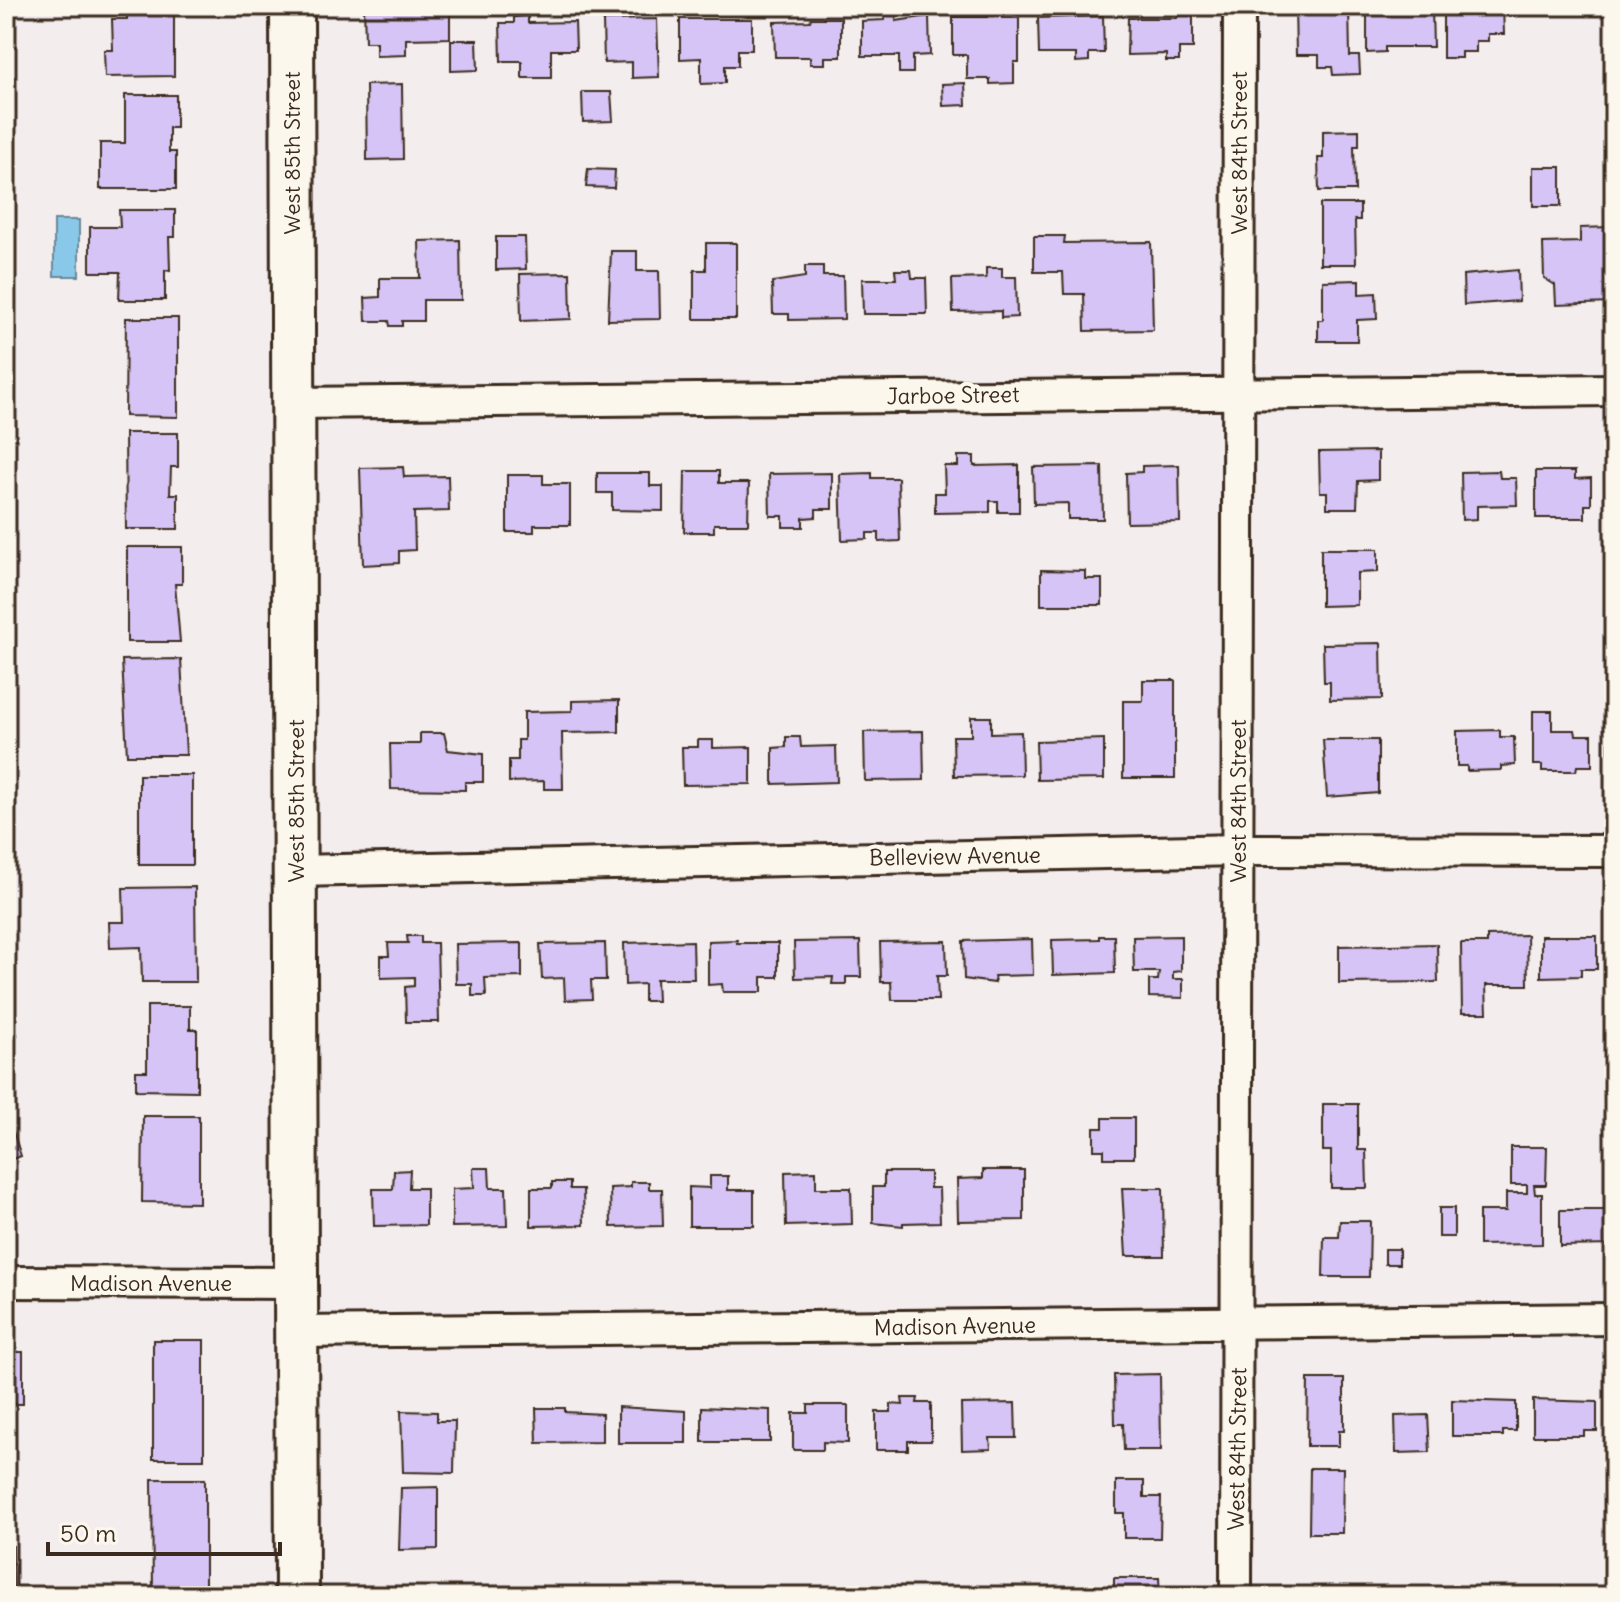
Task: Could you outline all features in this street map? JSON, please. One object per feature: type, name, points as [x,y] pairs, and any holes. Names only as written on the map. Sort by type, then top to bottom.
[{"type":"main road","name":"West 85th Street","points":[[292,6],[297,1596]]},
{"type":"street","name":"West 84th Street","points":[[1236,1596],[1239,6]]},
{"type":"street","name":"Jarboe Street","points":[[293,403],[1239,391],[1614,390]]},
{"type":"street","name":"Belleview Avenue","points":[[297,871],[1238,850],[1614,851]]},
{"type":"street","name":"Madison Avenue","points":[[6,1282],[297,1283]]},
{"type":"street","name":"Madison Avenue","points":[[297,1332],[1614,1319]]},
{"type":"water","points":[[54,220],[79,220],[79,276],[54,276]]},
{"type":"building","points":[[127,6],[174,6],[174,76],[105,77],[104,50],[113,50],[112,19],[127,19]]},
{"type":"building","points":[[364,6],[450,6],[450,38],[406,39],[406,55],[376,56],[376,42],[365,42]]},
{"type":"building","points":[[1295,6],[1349,6],[1350,56],[1359,56],[1360,74],[1333,75],[1332,67],[1319,67],[1319,55],[1296,55]]},
{"type":"building","points":[[1367,6],[1432,8],[1433,47],[1385,47],[1385,52],[1367,53]]},
{"type":"building","points":[[1443,6],[1503,6],[1504,34],[1488,34],[1488,41],[1476,41],[1476,52],[1461,52],[1461,58],[1443,58]]},
{"type":"building","points":[[988,12],[1002,12],[1002,18],[1019,18],[1019,62],[1014,62],[1014,83],[990,84],[990,79],[967,79],[967,55],[953,55],[953,17],[988,17]]},
{"type":"building","points":[[885,15],[896,15],[896,21],[929,16],[930,55],[913,56],[913,73],[899,73],[899,56],[862,56],[862,21],[884,20]]},
{"type":"building","points":[[1178,15],[1193,15],[1193,48],[1179,48],[1179,61],[1166,61],[1166,54],[1127,55],[1128,18],[1177,18]]},
{"type":"building","points":[[528,16],[528,23],[575,22],[576,50],[551,50],[551,78],[522,78],[522,61],[501,61],[500,23],[514,23],[514,17]]},
{"type":"building","points":[[1103,16],[1104,53],[1089,53],[1089,61],[1076,62],[1076,54],[1039,54],[1038,18]]},
{"type":"building","points":[[811,18],[841,18],[841,57],[825,57],[825,64],[810,64],[810,57],[775,57],[774,22],[810,21]]},
{"type":"building","points":[[657,19],[659,77],[632,78],[632,62],[604,63],[603,20]]},
{"type":"building","points":[[680,19],[752,19],[752,50],[738,50],[738,66],[725,66],[725,83],[701,84],[701,58],[680,59]]},
{"type":"building","points":[[451,40],[477,40],[478,70],[451,71]]},
{"type":"building","points":[[965,83],[966,105],[943,106],[942,84]]},
{"type":"building","points":[[402,84],[403,159],[367,160],[366,85]]},
{"type":"building","points":[[582,92],[611,92],[613,121],[583,122]]},
{"type":"building","points":[[125,95],[176,95],[176,128],[169,128],[169,152],[176,152],[176,189],[100,189],[100,143],[125,143]]},
{"type":"building","points":[[1359,130],[1359,146],[1354,146],[1355,191],[1319,191],[1318,158],[1323,158],[1323,131]]},
{"type":"building","points":[[1533,167],[1561,167],[1561,206],[1533,206]]},
{"type":"building","points":[[588,169],[615,170],[614,188],[586,187]]},
{"type":"building","points":[[1320,204],[1360,204],[1360,220],[1355,220],[1356,264],[1320,264]]},
{"type":"building","points":[[119,210],[175,210],[175,237],[169,237],[170,271],[165,270],[165,300],[119,300],[120,272],[90,272],[90,227],[120,227]]},
{"type":"building","points":[[1610,227],[1612,303],[1556,305],[1555,285],[1544,278],[1543,243],[1580,242],[1580,228]]},
{"type":"building","points":[[1034,236],[1065,236],[1064,243],[1151,242],[1153,330],[1085,331],[1084,294],[1064,294],[1063,272],[1034,272]]},
{"type":"building","points":[[496,237],[525,237],[526,269],[496,270]]},
{"type":"building","points":[[460,240],[461,300],[423,300],[423,321],[402,321],[402,326],[390,326],[389,321],[366,321],[365,298],[380,297],[380,278],[420,278],[419,241]]},
{"type":"building","points":[[706,243],[736,243],[736,319],[694,319],[694,270],[706,270]]},
{"type":"building","points":[[611,251],[637,251],[637,271],[659,271],[660,319],[608,320]]},
{"type":"building","points":[[805,266],[823,266],[823,276],[843,276],[844,319],[789,320],[789,314],[773,314],[772,282],[805,277]]},
{"type":"building","points":[[986,268],[1002,268],[1002,277],[1016,277],[1017,317],[1001,318],[1001,311],[953,312],[952,279],[986,278]]},
{"type":"building","points":[[895,270],[911,270],[912,278],[926,278],[927,314],[863,314],[862,279],[896,279]]},
{"type":"building","points":[[1518,270],[1519,301],[1464,305],[1463,275]]},
{"type":"building","points":[[570,273],[571,319],[521,321],[520,274]]},
{"type":"building","points":[[1359,280],[1359,294],[1376,293],[1377,319],[1357,320],[1357,341],[1318,341],[1318,320],[1323,320],[1323,281]]},
{"type":"building","points":[[126,318],[178,318],[178,417],[125,416]]},
{"type":"building","points":[[125,433],[178,433],[178,467],[171,467],[170,494],[178,494],[178,529],[126,529]]},
{"type":"building","points":[[1378,451],[1378,480],[1358,481],[1357,508],[1327,508],[1327,492],[1320,492],[1319,452]]},
{"type":"building","points":[[958,456],[974,456],[974,466],[1019,465],[1019,512],[998,512],[998,501],[990,501],[990,512],[935,513],[935,493],[945,493],[944,466],[958,466]]},
{"type":"building","points":[[1179,465],[1180,522],[1127,523],[1126,473],[1142,472],[1142,466]]},
{"type":"building","points":[[1102,466],[1103,519],[1068,519],[1068,503],[1034,504],[1033,467]]},
{"type":"building","points":[[403,467],[404,477],[448,476],[449,511],[414,512],[415,550],[399,551],[399,563],[363,565],[360,468]]},
{"type":"building","points":[[685,471],[719,471],[719,483],[749,483],[748,524],[714,524],[714,532],[684,532]]},
{"type":"building","points":[[1499,471],[1500,478],[1516,478],[1517,505],[1477,506],[1477,519],[1462,520],[1461,472]]},
{"type":"building","points":[[1536,471],[1575,471],[1575,479],[1591,478],[1591,505],[1585,505],[1585,518],[1536,518]]},
{"type":"building","points":[[597,473],[650,473],[650,486],[663,486],[663,511],[612,510],[612,493],[597,493]]},
{"type":"building","points":[[832,473],[832,509],[816,509],[816,517],[803,518],[803,527],[783,527],[783,516],[770,516],[769,474]]},
{"type":"building","points":[[872,473],[872,478],[898,478],[900,541],[879,542],[879,533],[867,533],[867,539],[842,540],[840,474]]},
{"type":"building","points":[[507,475],[543,475],[543,484],[570,484],[570,525],[534,525],[534,532],[507,532]]},
{"type":"building","points":[[127,547],[182,547],[182,584],[175,584],[180,642],[127,642]]},
{"type":"building","points":[[1321,549],[1378,549],[1378,572],[1357,573],[1357,605],[1321,606]]},
{"type":"building","points":[[1041,570],[1085,571],[1085,579],[1102,579],[1102,605],[1041,605]]},
{"type":"building","points":[[1381,643],[1382,699],[1330,700],[1330,682],[1324,682],[1323,644]]},
{"type":"building","points":[[181,659],[186,755],[127,755],[122,660]]},
{"type":"building","points":[[1143,680],[1175,680],[1175,778],[1123,778],[1123,701],[1143,701]]},
{"type":"building","points":[[619,700],[619,732],[562,733],[563,789],[544,789],[544,781],[509,782],[509,760],[518,760],[518,740],[524,740],[524,712],[572,711],[572,701]]},
{"type":"building","points":[[1533,711],[1552,711],[1552,730],[1575,730],[1576,735],[1592,735],[1592,766],[1577,766],[1576,771],[1542,771],[1542,765],[1533,765]]},
{"type":"building","points":[[971,717],[991,717],[991,733],[1021,732],[1022,775],[954,776],[953,736],[971,736]]},
{"type":"building","points":[[1500,730],[1500,737],[1514,737],[1515,765],[1501,766],[1501,770],[1467,771],[1467,766],[1457,766],[1457,731]]},
{"type":"building","points":[[1609,730],[1614,730],[1614,766],[1609,766]]},
{"type":"building","points":[[923,731],[924,780],[865,781],[864,732]]},
{"type":"building","points":[[420,733],[444,733],[448,750],[483,754],[483,782],[465,782],[465,790],[391,789],[390,744],[420,744]]},
{"type":"building","points":[[786,737],[800,737],[801,747],[836,746],[837,782],[773,784],[773,748],[786,747]]},
{"type":"building","points":[[1104,739],[1104,779],[1037,780],[1036,741]]},
{"type":"building","points":[[698,740],[713,740],[713,748],[751,747],[751,784],[683,785],[682,747],[698,747]]},
{"type":"building","points":[[1323,740],[1378,740],[1378,793],[1327,797]]},
{"type":"building","points":[[139,775],[192,775],[192,865],[139,865]]},
{"type":"building","points":[[195,887],[196,982],[142,982],[141,947],[110,948],[109,922],[124,922],[123,888]]},
{"type":"building","points":[[1527,935],[1528,985],[1486,985],[1487,1013],[1462,1013],[1461,943],[1487,943],[1487,936]]},
{"type":"building","points":[[407,936],[421,936],[421,943],[437,943],[439,1022],[406,1022],[405,987],[414,986],[414,977],[381,978],[381,956],[389,956],[388,943],[408,943]]},
{"type":"building","points":[[1099,936],[1114,936],[1115,973],[1053,975],[1052,940],[1099,939]]},
{"type":"building","points":[[1181,936],[1181,971],[1173,972],[1173,979],[1183,979],[1183,998],[1149,997],[1149,980],[1158,980],[1159,972],[1134,972],[1133,937]]},
{"type":"building","points":[[1541,936],[1597,936],[1597,969],[1581,969],[1581,976],[1541,977]]},
{"type":"building","points":[[1032,939],[1033,975],[994,976],[995,983],[964,979],[963,941]]},
{"type":"building","points":[[737,940],[737,943],[778,943],[778,977],[762,977],[762,992],[723,992],[722,984],[708,985],[708,941]]},
{"type":"building","points":[[693,941],[694,979],[656,979],[657,1001],[644,1001],[644,984],[625,985],[624,943]]},
{"type":"building","points":[[860,941],[861,977],[846,977],[846,984],[832,984],[833,977],[795,978],[794,942]]},
{"type":"building","points":[[946,941],[947,976],[937,976],[938,1000],[892,1000],[891,982],[881,982],[880,942]]},
{"type":"building","points":[[522,943],[522,977],[485,978],[486,996],[472,996],[472,984],[456,984],[455,944]]},
{"type":"building","points":[[605,943],[606,980],[591,980],[592,999],[565,1000],[564,978],[542,979],[540,944]]},
{"type":"building","points":[[1437,944],[1438,982],[1339,983],[1339,946]]},
{"type":"building","points":[[147,1006],[190,1006],[190,1029],[197,1029],[197,1091],[136,1090],[136,1071],[147,1071]]},
{"type":"building","points":[[10,1008],[17,1035],[6,1038],[6,1009]]},
{"type":"building","points":[[1323,1104],[1358,1104],[1358,1150],[1366,1150],[1367,1188],[1331,1188],[1331,1151],[1323,1151]]},
{"type":"building","points":[[143,1116],[199,1116],[199,1203],[142,1202]]},
{"type":"building","points":[[1103,1118],[1134,1118],[1134,1158],[1104,1158],[1104,1150],[1094,1150],[1094,1128],[1103,1128]]},
{"type":"building","points":[[9,1119],[21,1156],[6,1161],[6,1120]]},
{"type":"building","points":[[1511,1147],[1547,1147],[1546,1185],[1534,1185],[1535,1194],[1542,1194],[1542,1244],[1479,1245],[1479,1211],[1506,1211],[1506,1193],[1527,1193],[1527,1185],[1511,1185]]},
{"type":"building","points":[[473,1168],[489,1168],[490,1188],[506,1188],[507,1226],[452,1227],[452,1189],[474,1188]]},
{"type":"building","points":[[410,1170],[409,1188],[426,1188],[426,1225],[374,1226],[373,1189],[393,1189],[394,1171]]},
{"type":"building","points":[[983,1170],[1024,1170],[1024,1220],[958,1221],[957,1179],[983,1178]]},
{"type":"building","points":[[816,1171],[816,1188],[851,1188],[852,1224],[786,1226],[785,1172]]},
{"type":"building","points":[[884,1172],[930,1172],[930,1188],[939,1188],[940,1222],[903,1223],[903,1226],[873,1223],[873,1187],[884,1187]]},
{"type":"building","points":[[710,1176],[728,1176],[728,1190],[754,1190],[754,1226],[689,1226],[689,1187],[710,1188]]},
{"type":"building","points":[[552,1182],[570,1182],[570,1189],[583,1189],[584,1225],[531,1226],[531,1188],[552,1188]]},
{"type":"building","points":[[631,1182],[649,1182],[649,1189],[662,1189],[663,1226],[611,1227],[610,1188],[631,1187]]},
{"type":"building","points":[[1122,1188],[1163,1188],[1164,1256],[1126,1256]]},
{"type":"building","points":[[1439,1208],[1454,1208],[1454,1237],[1439,1237]]},
{"type":"building","points":[[1560,1210],[1614,1210],[1614,1245],[1560,1246]]},
{"type":"building","points":[[1340,1221],[1370,1221],[1369,1277],[1323,1277],[1324,1237],[1339,1237]]},
{"type":"building","points":[[1385,1249],[1399,1249],[1399,1264],[1385,1264]]},
{"type":"building","points":[[153,1340],[204,1340],[204,1459],[153,1459]]},
{"type":"building","points":[[6,1352],[23,1352],[23,1404],[6,1404]]},
{"type":"building","points":[[1160,1374],[1161,1450],[1124,1450],[1123,1424],[1115,1424],[1114,1375]]},
{"type":"building","points":[[1308,1379],[1344,1379],[1344,1431],[1339,1431],[1339,1446],[1307,1446]]},
{"type":"building","points":[[902,1398],[918,1398],[917,1403],[931,1403],[931,1441],[908,1441],[908,1450],[876,1450],[876,1412],[891,1412],[891,1404],[903,1405]]},
{"type":"building","points":[[1452,1400],[1516,1402],[1516,1431],[1503,1431],[1503,1436],[1452,1436]]},
{"type":"building","points":[[1533,1400],[1597,1402],[1597,1431],[1584,1431],[1584,1436],[1533,1436]]},
{"type":"building","points":[[1015,1403],[1016,1438],[990,1438],[991,1449],[962,1450],[961,1404]]},
{"type":"building","points":[[808,1405],[848,1405],[848,1443],[823,1442],[823,1450],[793,1450],[793,1413],[808,1413]]},
{"type":"building","points":[[618,1407],[686,1411],[686,1443],[618,1443]]},
{"type":"building","points":[[702,1407],[770,1410],[770,1442],[702,1442]]},
{"type":"building","points":[[536,1408],[565,1408],[565,1412],[602,1414],[602,1442],[537,1443]]},
{"type":"building","points":[[401,1411],[437,1412],[437,1421],[455,1421],[454,1473],[403,1472]]},
{"type":"building","points":[[1428,1415],[1430,1452],[1396,1453],[1395,1416]]},
{"type":"building","points":[[1310,1468],[1343,1468],[1342,1533],[1309,1533]]},
{"type":"building","points":[[152,1479],[205,1479],[205,1596],[153,1596]]},
{"type":"building","points":[[1116,1481],[1144,1481],[1144,1497],[1161,1497],[1160,1538],[1124,1538],[1124,1513],[1116,1513]]},
{"type":"building","points":[[438,1487],[438,1549],[399,1550],[401,1488]]},
{"type":"building","points":[[6,1546],[13,1546],[14,1587],[6,1587]]},
{"type":"building","points":[[1114,1578],[1159,1578],[1160,1596],[1114,1596]]}]
